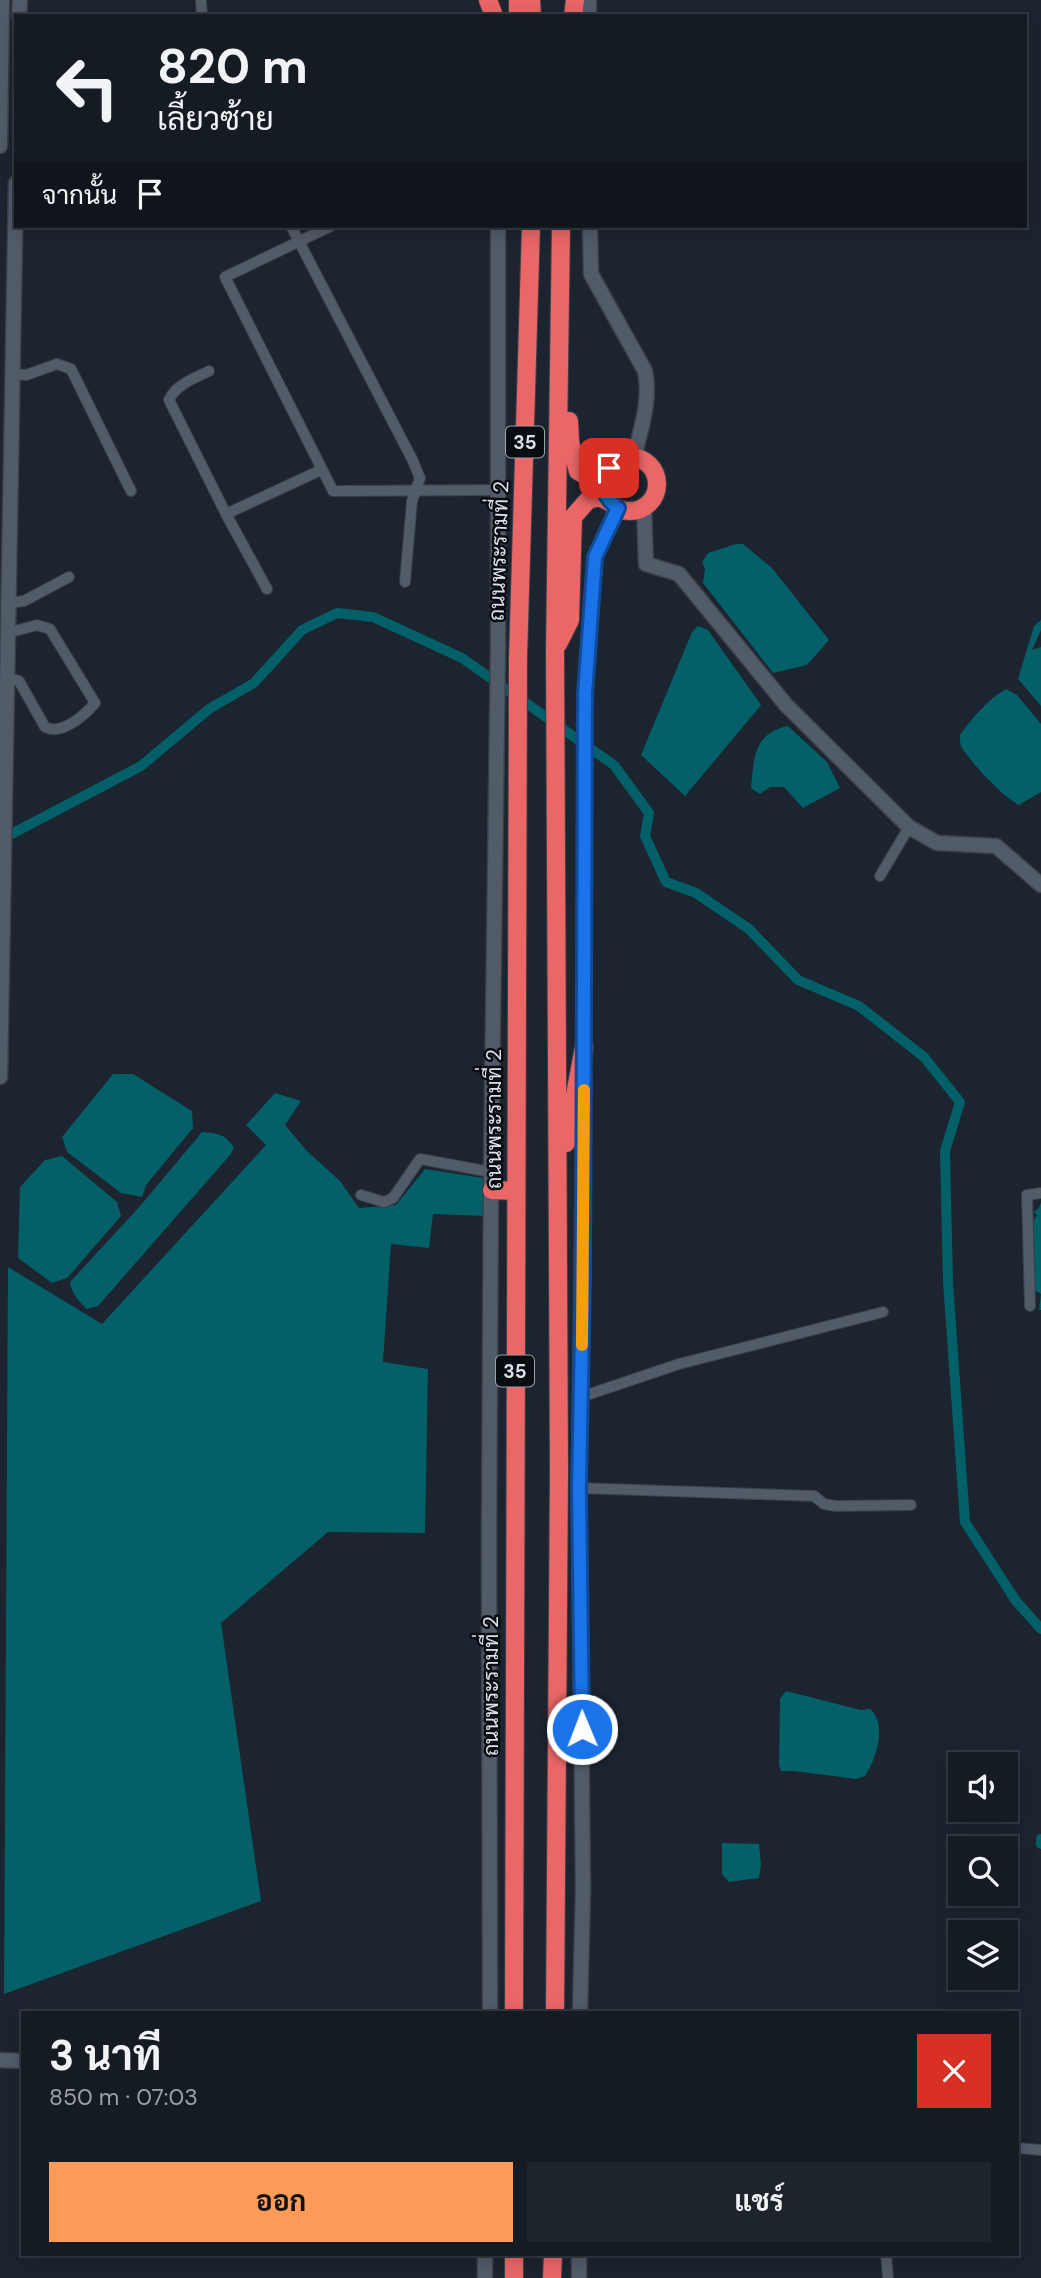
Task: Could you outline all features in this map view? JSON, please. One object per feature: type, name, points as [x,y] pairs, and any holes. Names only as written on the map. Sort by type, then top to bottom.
[{"type":"highway","points":[[526,228],[530,264]]},
{"type":"highway","name":"ถนนพระรามที่ 2","points":[[514,2011],[518,658],[531,228]]},
{"type":"highway","name":"35","points":[[555,2011],[559,1471],[555,650],[561,228]]},
{"type":"highway","points":[[560,299],[569,355],[569,442],[578,471],[588,477],[604,476]]},
{"type":"highway","points":[[555,650],[570,620],[573,517],[588,500],[599,497],[614,505],[626,511],[644,507],[651,501],[657,483],[650,466],[634,457],[616,461],[604,476],[605,495],[614,505]]},
{"type":"highway","points":[[557,1191],[584,1047]]},
{"type":"highway","points":[[492,1190],[516,1191]]},
{"type":"highway","points":[[514,2256],[514,2278]]},
{"type":"highway","points":[[552,2278],[553,2256]]},
{"type":"main road","points":[[0,146],[9,26],[2,0]]},
{"type":"main road","points":[[0,1077],[15,228]]},
{"type":"main road","name":"ถนนพระรามที่ 2","points":[[489,2011],[489,1529],[498,647],[498,228]]},
{"type":"main road","points":[[590,228],[591,274],[645,371],[648,384],[634,457]]},
{"type":"main road","points":[[580,2011],[583,1892],[579,1488],[585,719],[588,634],[595,557],[614,505]]},
{"type":"main road","points":[[644,507],[646,564],[679,573],[786,705],[909,827],[937,843],[996,846],[1041,885]]},
{"type":"main road","points":[[0,2060],[21,2061]]},
{"type":"main road","points":[[485,2256],[485,2278]]},
{"type":"main road","points":[[579,2256],[579,2278]]},
{"type":"street","points":[[292,228],[420,478],[412,501],[405,582]]},
{"type":"street","points":[[327,228],[225,277],[333,491],[498,490]]},
{"type":"street","points":[[12,374],[26,375],[57,364],[71,369],[131,491]]},
{"type":"street","points":[[209,371],[178,387],[169,400],[267,589]]},
{"type":"street","points":[[226,514],[321,470]]},
{"type":"street","points":[[8,603],[24,601],[69,577]]},
{"type":"street","points":[[6,677],[19,681],[45,727],[50,730],[61,729],[88,712],[95,703],[50,629],[37,625],[7,633]]},
{"type":"street","points":[[880,876],[909,827]]},
{"type":"street","points":[[361,1195],[384,1202],[393,1198],[420,1160],[491,1172]]},
{"type":"street","points":[[1030,1306],[1027,1195],[1041,1193]]},
{"type":"street","points":[[581,1397],[679,1364],[883,1312]]},
{"type":"street","points":[[579,1488],[814,1496],[824,1504],[836,1506],[911,1505]]},
{"type":"street","points":[[1019,2148],[1041,2150]]},
{"type":"street","points":[[886,2256],[888,2278]]},
{"type":"water","points":[[743,544],[772,568],[829,640],[807,665],[773,673],[703,583],[705,569],[702,562],[708,553]]},
{"type":"water","points":[[1041,620],[1041,630],[1032,650],[1041,647],[1041,706],[1018,679],[1034,626]]},
{"type":"water","points":[[698,626],[708,630],[761,705],[685,796],[641,755],[692,632]]},
{"type":"water","points":[[1006,689],[1017,695],[1041,724],[1041,792],[1019,805],[971,761],[960,742],[960,735],[975,716]]},
{"type":"water","points":[[788,726],[827,762],[840,788],[803,808],[784,787],[770,787],[760,794],[751,788],[755,757],[762,741],[776,729]]},
{"type":"water","points":[[113,1074],[133,1074],[192,1111],[193,1128],[146,1185],[142,1197],[121,1193],[67,1152],[62,1137]]},
{"type":"water","points":[[275,1093],[301,1101],[285,1125],[307,1151],[340,1181],[359,1208],[396,1205],[425,1169],[483,1178],[483,1216],[433,1214],[429,1248],[391,1244],[383,1362],[428,1369],[425,1533],[328,1532],[221,1623],[261,1901],[4,1994],[8,1267],[102,1324],[266,1145],[246,1125]]},
{"type":"water","points":[[202,1132],[217,1134],[228,1140],[234,1148],[230,1155],[98,1306],[87,1309],[76,1297],[70,1282],[141,1205]]},
{"type":"water","points":[[62,1156],[117,1202],[121,1216],[67,1278],[52,1283],[18,1258],[20,1187],[45,1160]]},
{"type":"water","points":[[1041,1203],[1041,1294],[1034,1290],[1034,1220],[1037,1215],[1033,1212]]},
{"type":"water","points":[[786,1691],[861,1710],[870,1709],[878,1724],[879,1733],[876,1752],[865,1776],[856,1779],[781,1771],[780,1699]]},
{"type":"water","points":[[722,1843],[759,1844],[759,1878],[729,1882],[722,1874]]},
{"type":"waterway","points":[[0,840],[141,766],[209,709],[254,683],[302,630],[337,613],[373,617],[462,658],[614,765],[649,813],[645,836],[666,882],[696,893],[749,929],[798,980],[859,1006],[924,1057],[960,1102],[945,1151],[948,1282],[965,1522],[1016,1601],[1041,1629]]},
{"type":"waterway","points":[[1041,1839],[1041,1844]]},
{"type":"slow traffic","points":[[582,1345],[584,1090]]},
{"type":"route","points":[[582,1729],[579,1488],[583,1278],[585,694],[595,557],[618,508],[605,495],[604,476],[609,468]]}]
